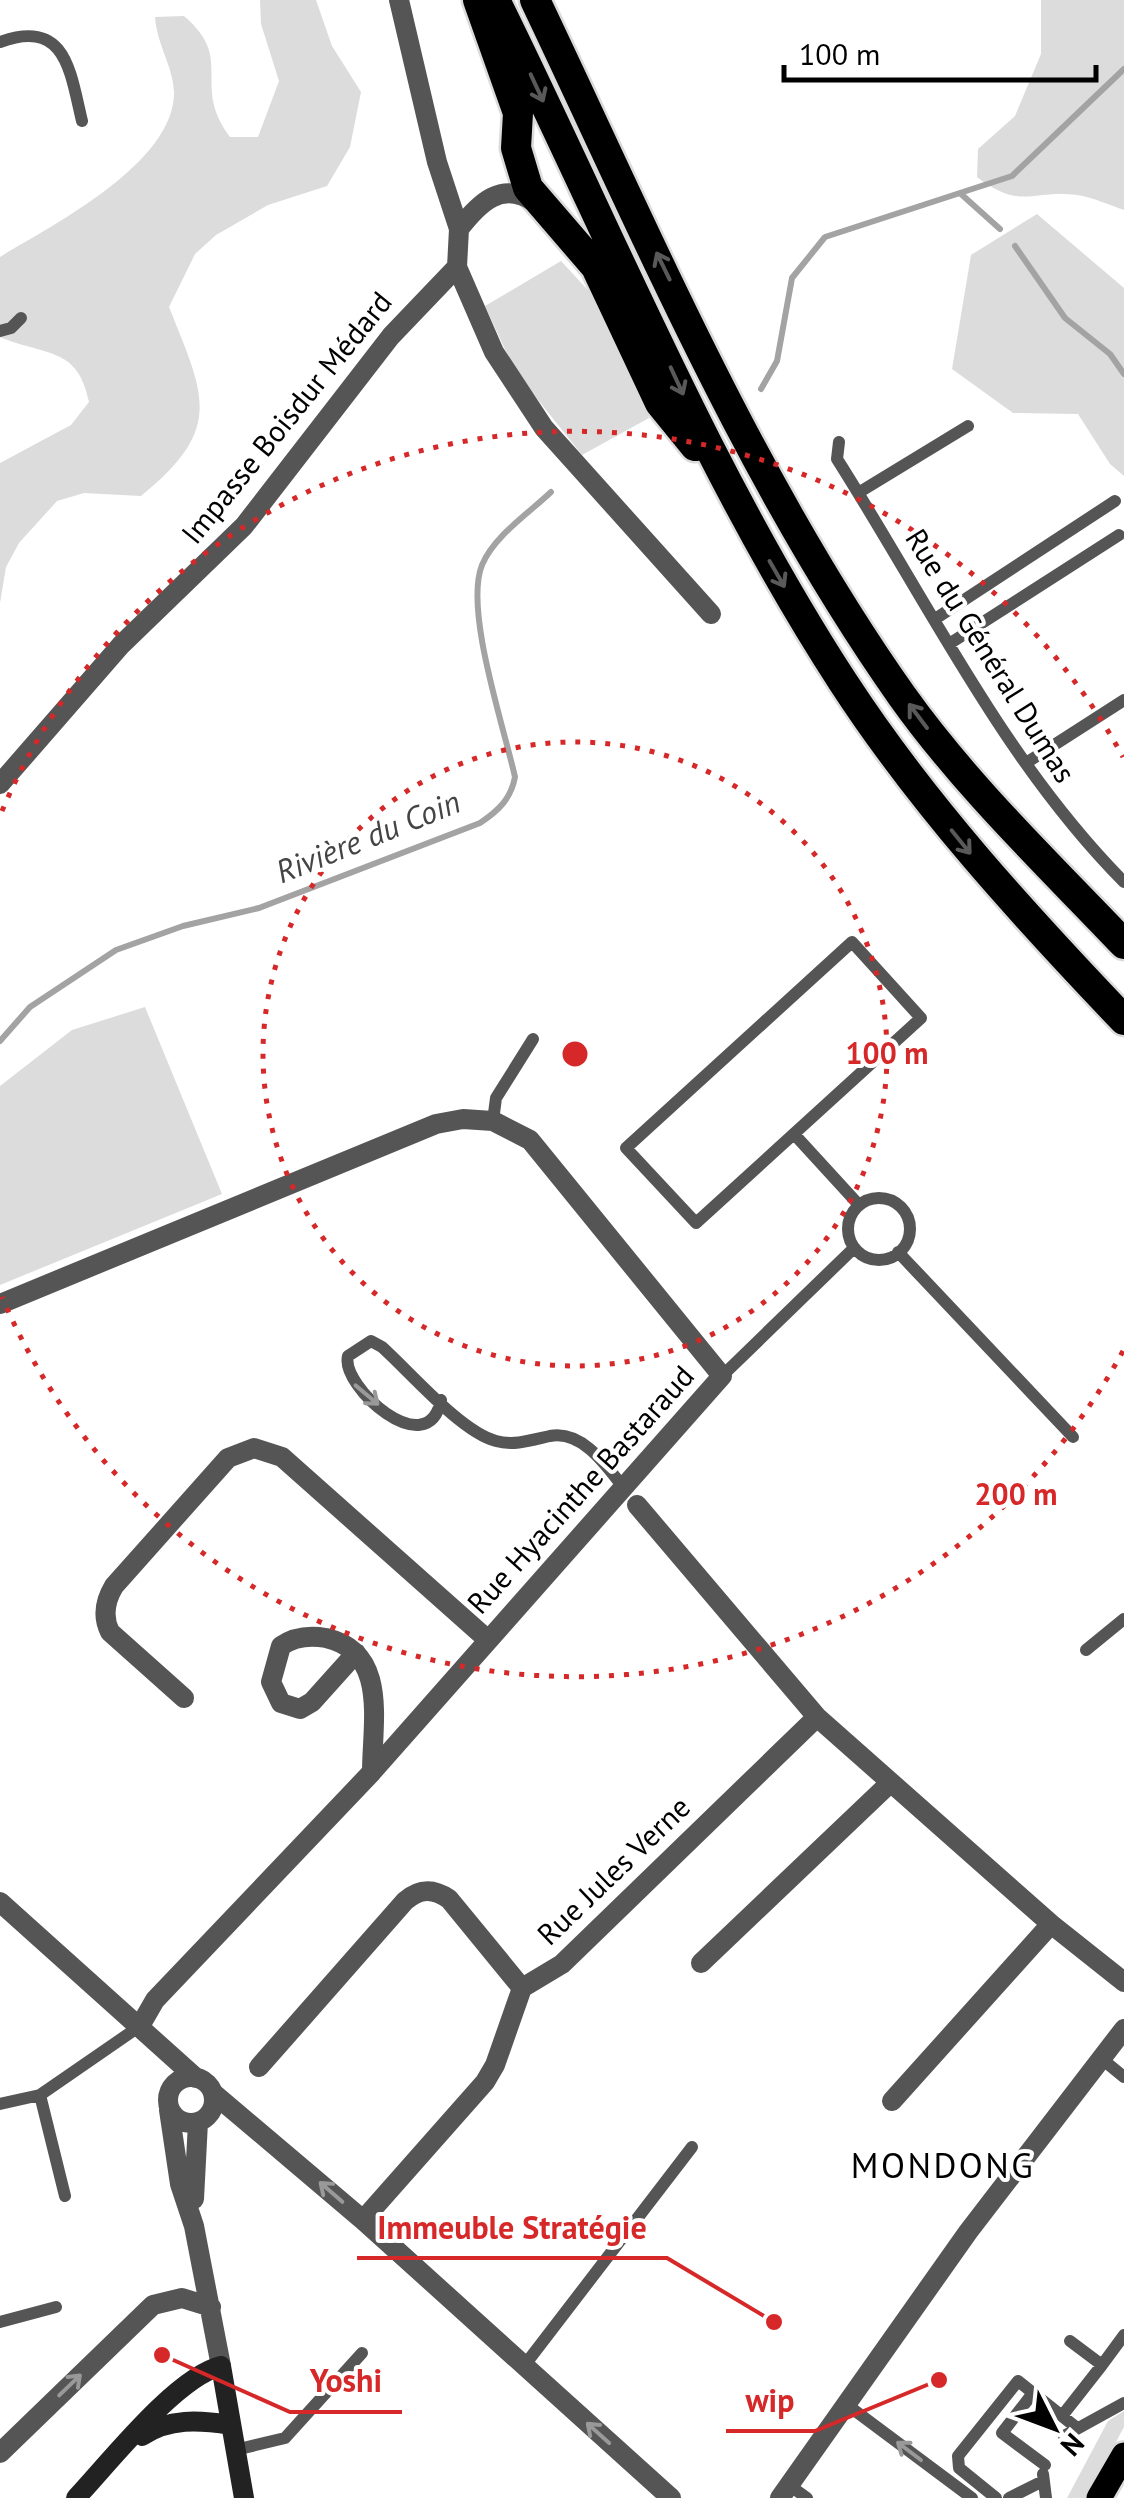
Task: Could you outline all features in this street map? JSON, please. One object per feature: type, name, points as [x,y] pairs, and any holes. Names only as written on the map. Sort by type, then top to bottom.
[{"type":"highway","points":[[478,0],[518,113],[516,148],[528,188],[596,267],[660,403],[730,489]]},
{"type":"highway","points":[[495,0],[730,489],[822,650],[965,848],[1124,1020]]},
{"type":"highway","points":[[536,0],[736,416],[816,562],[939,744],[1124,944]]},
{"type":"main road","points":[[1098,2498],[1124,2455]]},
{"type":"street","points":[[398,0],[437,162],[459,230],[458,267],[476,316],[522,401],[711,614]]},
{"type":"street","points":[[500,193],[516,148]]},
{"type":"street","points":[[459,230],[482,203],[500,193],[515,191],[550,213]]},
{"type":"street","name":"Impasse Boisdur Médard","points":[[0,784],[121,645],[244,526],[391,336],[458,267]]},
{"type":"street","points":[[0,1304],[436,1124],[463,1119],[493,1122]]},
{"type":"street","name":"Rue Hyacinthe Bastaraud","points":[[147,2034],[155,2000],[372,1772],[722,1376],[562,1174],[530,1140],[493,1122]]},
{"type":"street","points":[[184,1698],[110,1632],[105,1619],[107,1602],[114,1586],[228,1458],[254,1448],[282,1457],[488,1640]]},
{"type":"street","points":[[637,1505],[817,1717],[1050,1924],[1124,1982]]},
{"type":"street","points":[[356,1652],[371,1675],[372,1772]]},
{"type":"street","name":"Rue Jules Verne","points":[[522,1988],[562,1964],[817,1717]]},
{"type":"street","points":[[701,1963],[890,1784]]},
{"type":"street","points":[[260,2067],[405,1902],[420,1892],[439,1892],[450,1899],[522,1988],[484,2082],[363,2220]]},
{"type":"street","points":[[2,1907],[363,2220],[670,2498]]},
{"type":"street","points":[[892,2101],[1050,1924]]},
{"type":"street","points":[[782,2494],[968,2232],[1124,2030]]},
{"type":"street","points":[[147,2034],[178,2120],[198,2122],[210,2114],[213,2093]]},
{"type":"street","points":[[196,2078],[180,2079],[170,2099],[180,2184],[194,2226],[211,2307],[244,2498]]},
{"type":"street","points":[[194,2226],[198,2122]]},
{"type":"street","points":[[0,2453],[153,2305],[182,2298],[211,2307]]},
{"type":"street","points":[[81,2496],[158,2408],[206,2370],[221,2366]]},
{"type":"street","points":[[128,2445],[170,2423],[230,2424]]},
{"type":"lane","points":[[0,42],[24,33],[40,34],[56,47],[68,66],[82,122]]},
{"type":"lane","points":[[0,330],[11,328],[21,318]]},
{"type":"lane","points":[[858,493],[968,426]]},
{"type":"lane","name":"Rue du Général Dumas","points":[[840,442],[837,459],[949,644],[1062,816],[1122,876]]},
{"type":"lane","points":[[935,619],[1115,501]]},
{"type":"lane","points":[[949,644],[1120,535]]},
{"type":"lane","points":[[1026,762],[1124,700]]},
{"type":"lane","points":[[852,942],[921,1018],[794,1134],[696,1223],[626,1148],[852,942]]},
{"type":"lane","points":[[493,1122],[496,1098],[533,1039]]},
{"type":"lane","points":[[794,1134],[859,1205]]},
{"type":"lane","points":[[877,1198],[902,1209],[910,1227],[898,1252],[880,1260],[854,1248],[848,1230],[859,1205],[877,1198]]},
{"type":"lane","points":[[722,1376],[854,1248]]},
{"type":"lane","points":[[898,1252],[1073,1437]]},
{"type":"lane","points":[[441,1400],[438,1414],[428,1424],[415,1427],[400,1422],[350,1380],[345,1367],[348,1356],[371,1341],[441,1400],[471,1428],[495,1441],[523,1443],[556,1435],[575,1438],[623,1487]]},
{"type":"lane","points":[[1086,1650],[1124,1619]]},
{"type":"lane","points":[[0,2104],[40,2095],[147,2034]]},
{"type":"lane","points":[[1102,2059],[1124,2076]]},
{"type":"lane","points":[[40,2095],[64,2196]]},
{"type":"lane","points":[[524,2366],[692,2147]]},
{"type":"lane","points":[[0,2322],[56,2307]]},
{"type":"lane","points":[[1062,2416],[1124,2334]]},
{"type":"lane","points":[[1070,2342],[1102,2365]]},
{"type":"lane","points":[[235,2450],[285,2438],[362,2353]]},
{"type":"lane","points":[[996,2498],[959,2468],[958,2456],[1018,2381],[1062,2416],[1070,2432],[1124,2403]]},
{"type":"lane","points":[[1002,2433],[1032,2393]]},
{"type":"lane","points":[[846,2404],[972,2498]]},
{"type":"lane","points":[[986,2421],[1045,2464],[1042,2481],[1046,2498]]},
{"type":"lane","points":[[1009,2498],[1042,2481]]},
{"type":"lane","points":[[782,2494],[807,2498]]},
{"type":"shaded area","points":[[260,0],[316,0],[332,46],[361,92],[350,147],[327,186],[268,205],[216,235],[195,254],[169,307],[198,388],[196,430],[186,450],[141,496],[84,493],[57,501],[19,543],[6,567],[0,603],[0,463],[71,425],[89,402],[84,384],[68,362],[0,337],[0,257],[107,189],[155,143],[169,118],[174,92],[155,17],[184,16],[199,32],[208,46],[213,102],[219,118],[230,137],[258,137],[279,81],[261,24]]},
{"type":"shaded area","points":[[1041,0],[1124,0],[1124,210],[1077,195],[1016,196],[977,177],[978,149],[1015,116],[1041,54]]},
{"type":"shaded area","points":[[1037,214],[1124,288],[1124,476],[1110,464],[1078,414],[1013,413],[952,369],[971,255]]},
{"type":"shaded area","points":[[561,261],[609,313],[649,418],[582,455],[515,371],[485,306]]},
{"type":"shaded area","points":[[145,1007],[222,1194],[0,1285],[0,1086],[72,1030]]},
{"type":"shaded area","points":[[1124,2411],[1124,2427],[1086,2498],[1067,2498],[1108,2421]]},
{"type":"waterway","name":"Rivière du Coin","points":[[761,389],[777,361],[792,278],[825,237],[1012,176],[1124,69]]},
{"type":"waterway","points":[[961,194],[1000,229]]},
{"type":"waterway","points":[[1015,246],[1065,318],[1110,354],[1124,374]]},
{"type":"waterway","name":"Rivière du Coin","points":[[0,1041],[30,1007],[116,950],[183,926],[259,908],[480,823],[498,809],[515,777],[482,639],[478,585],[482,565],[495,544],[551,492]]},
{"type":"place","name":"Immeuble Stratégie","points":[[774,2322]]},
{"type":"place","name":"Yoshi","points":[[162,2355]]},
{"type":"place","name":"wip","points":[[939,2380]]},
{"type":"district","name":"MONDONG","points":[[943,2166]]}]
